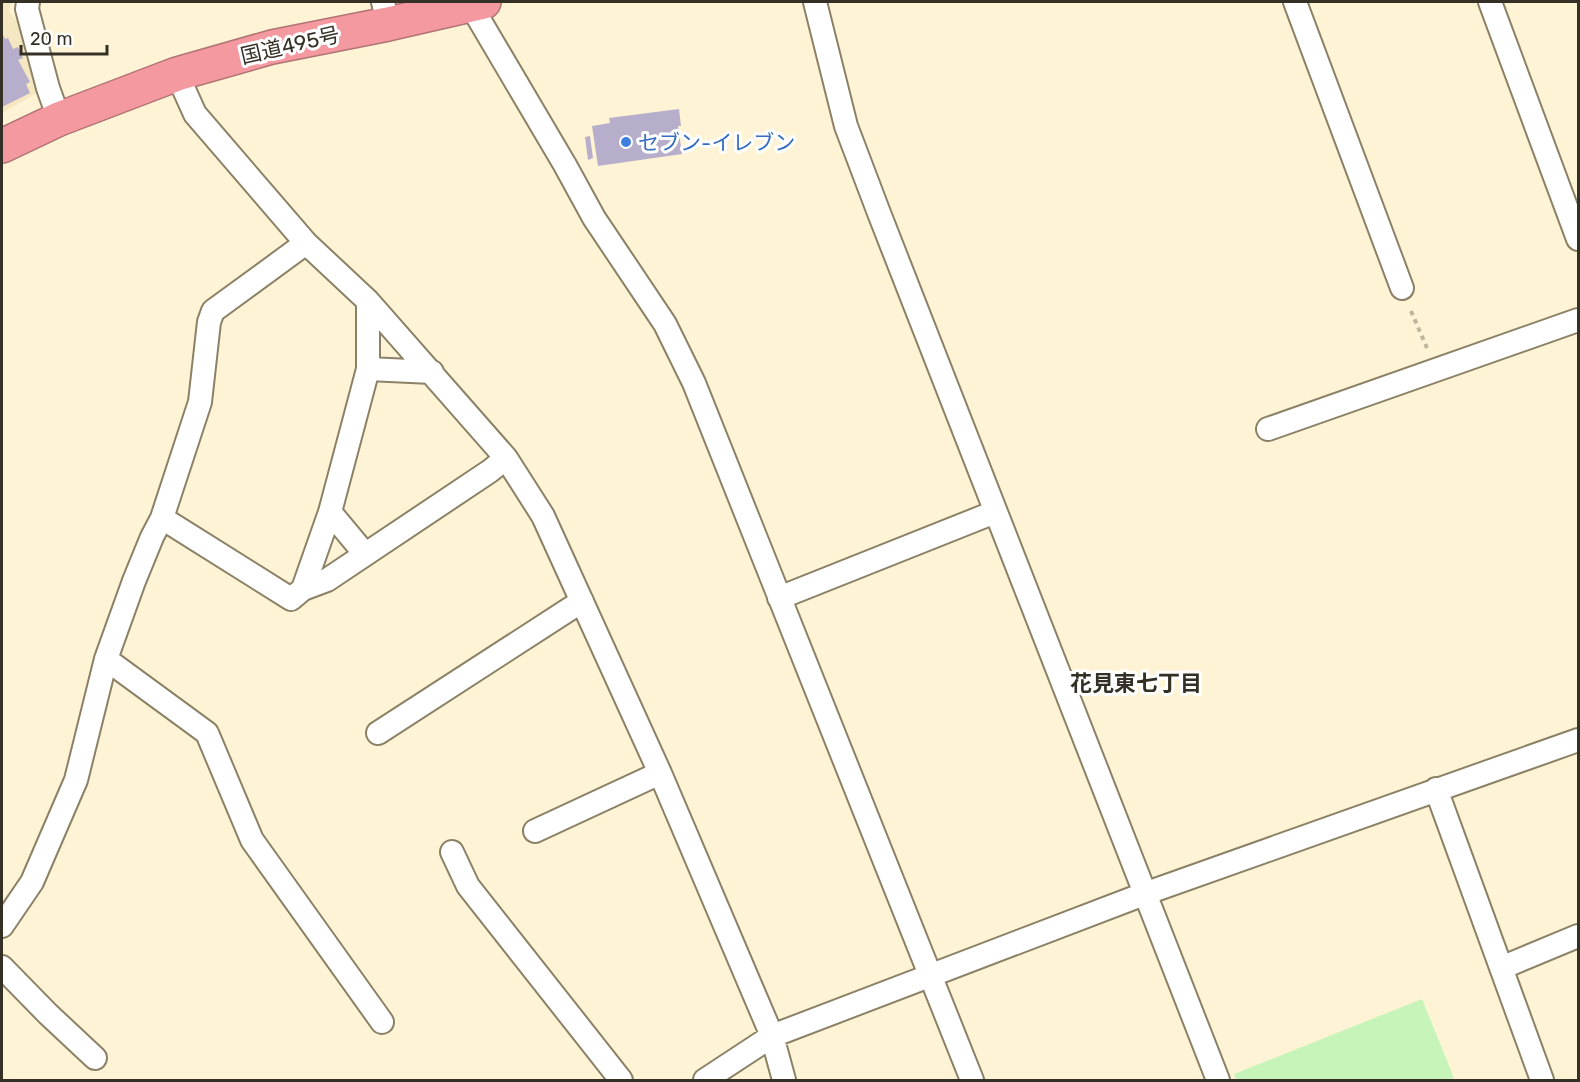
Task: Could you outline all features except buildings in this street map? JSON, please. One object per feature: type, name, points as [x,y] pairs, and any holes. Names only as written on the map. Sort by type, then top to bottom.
[{"type":"highway","name":"国道495号","points":[[2,146],[59,119],[177,74],[386,13],[477,3]]},
{"type":"street","points":[[28,2],[30,21],[59,119]]},
{"type":"street","points":[[815,2],[846,126],[1218,1080]]},
{"type":"street","points":[[1295,2],[1402,288]]},
{"type":"street","points":[[1490,2],[1578,239]]},
{"type":"street","points":[[477,3],[594,218],[665,324],[694,383],[972,1080]]},
{"type":"street","points":[[177,74],[195,114],[306,243],[368,301],[432,372],[506,458],[543,516],[660,773],[772,1036],[784,1080]]},
{"type":"street","points":[[2,927],[32,882],[76,780],[106,659],[134,581],[162,518],[200,402],[208,322],[213,311],[306,243]]},
{"type":"street","points":[[303,589],[330,512],[368,369],[368,301]]},
{"type":"street","points":[[1268,429],[1578,320]]},
{"type":"street","points":[[368,369],[432,372]]},
{"type":"street","points":[[162,518],[291,599],[303,589],[327,580],[506,458]]},
{"type":"street","points":[[330,512],[365,554]]},
{"type":"street","points":[[779,598],[995,512]]},
{"type":"street","points":[[378,733],[582,601]]},
{"type":"street","points":[[106,659],[207,733],[252,840],[382,1022]]},
{"type":"street","points":[[705,1080],[772,1036],[930,974],[1144,894],[1578,740]]},
{"type":"street","points":[[535,831],[660,773]]},
{"type":"street","points":[[1436,789],[1542,1080]]},
{"type":"street","points":[[452,852],[468,886],[621,1080]]},
{"type":"street","points":[[1501,968],[1578,936]]},
{"type":"street","points":[[2,967],[95,1058]]},
{"type":"path","points":[[1402,288],[1436,369]]},
{"type":"shaded area","points":[[2,2],[11,2],[9,11],[17,21],[37,93],[2,113]]},
{"type":"green space","points":[[1422,999],[1454,1078],[1448,1080],[1236,1080],[1234,1074]]},
{"type":"place","name":"セブン-イレブン","points":[[626,142]]},
{"type":"district","name":"花見東七丁目","points":[[1136,683]]}]
